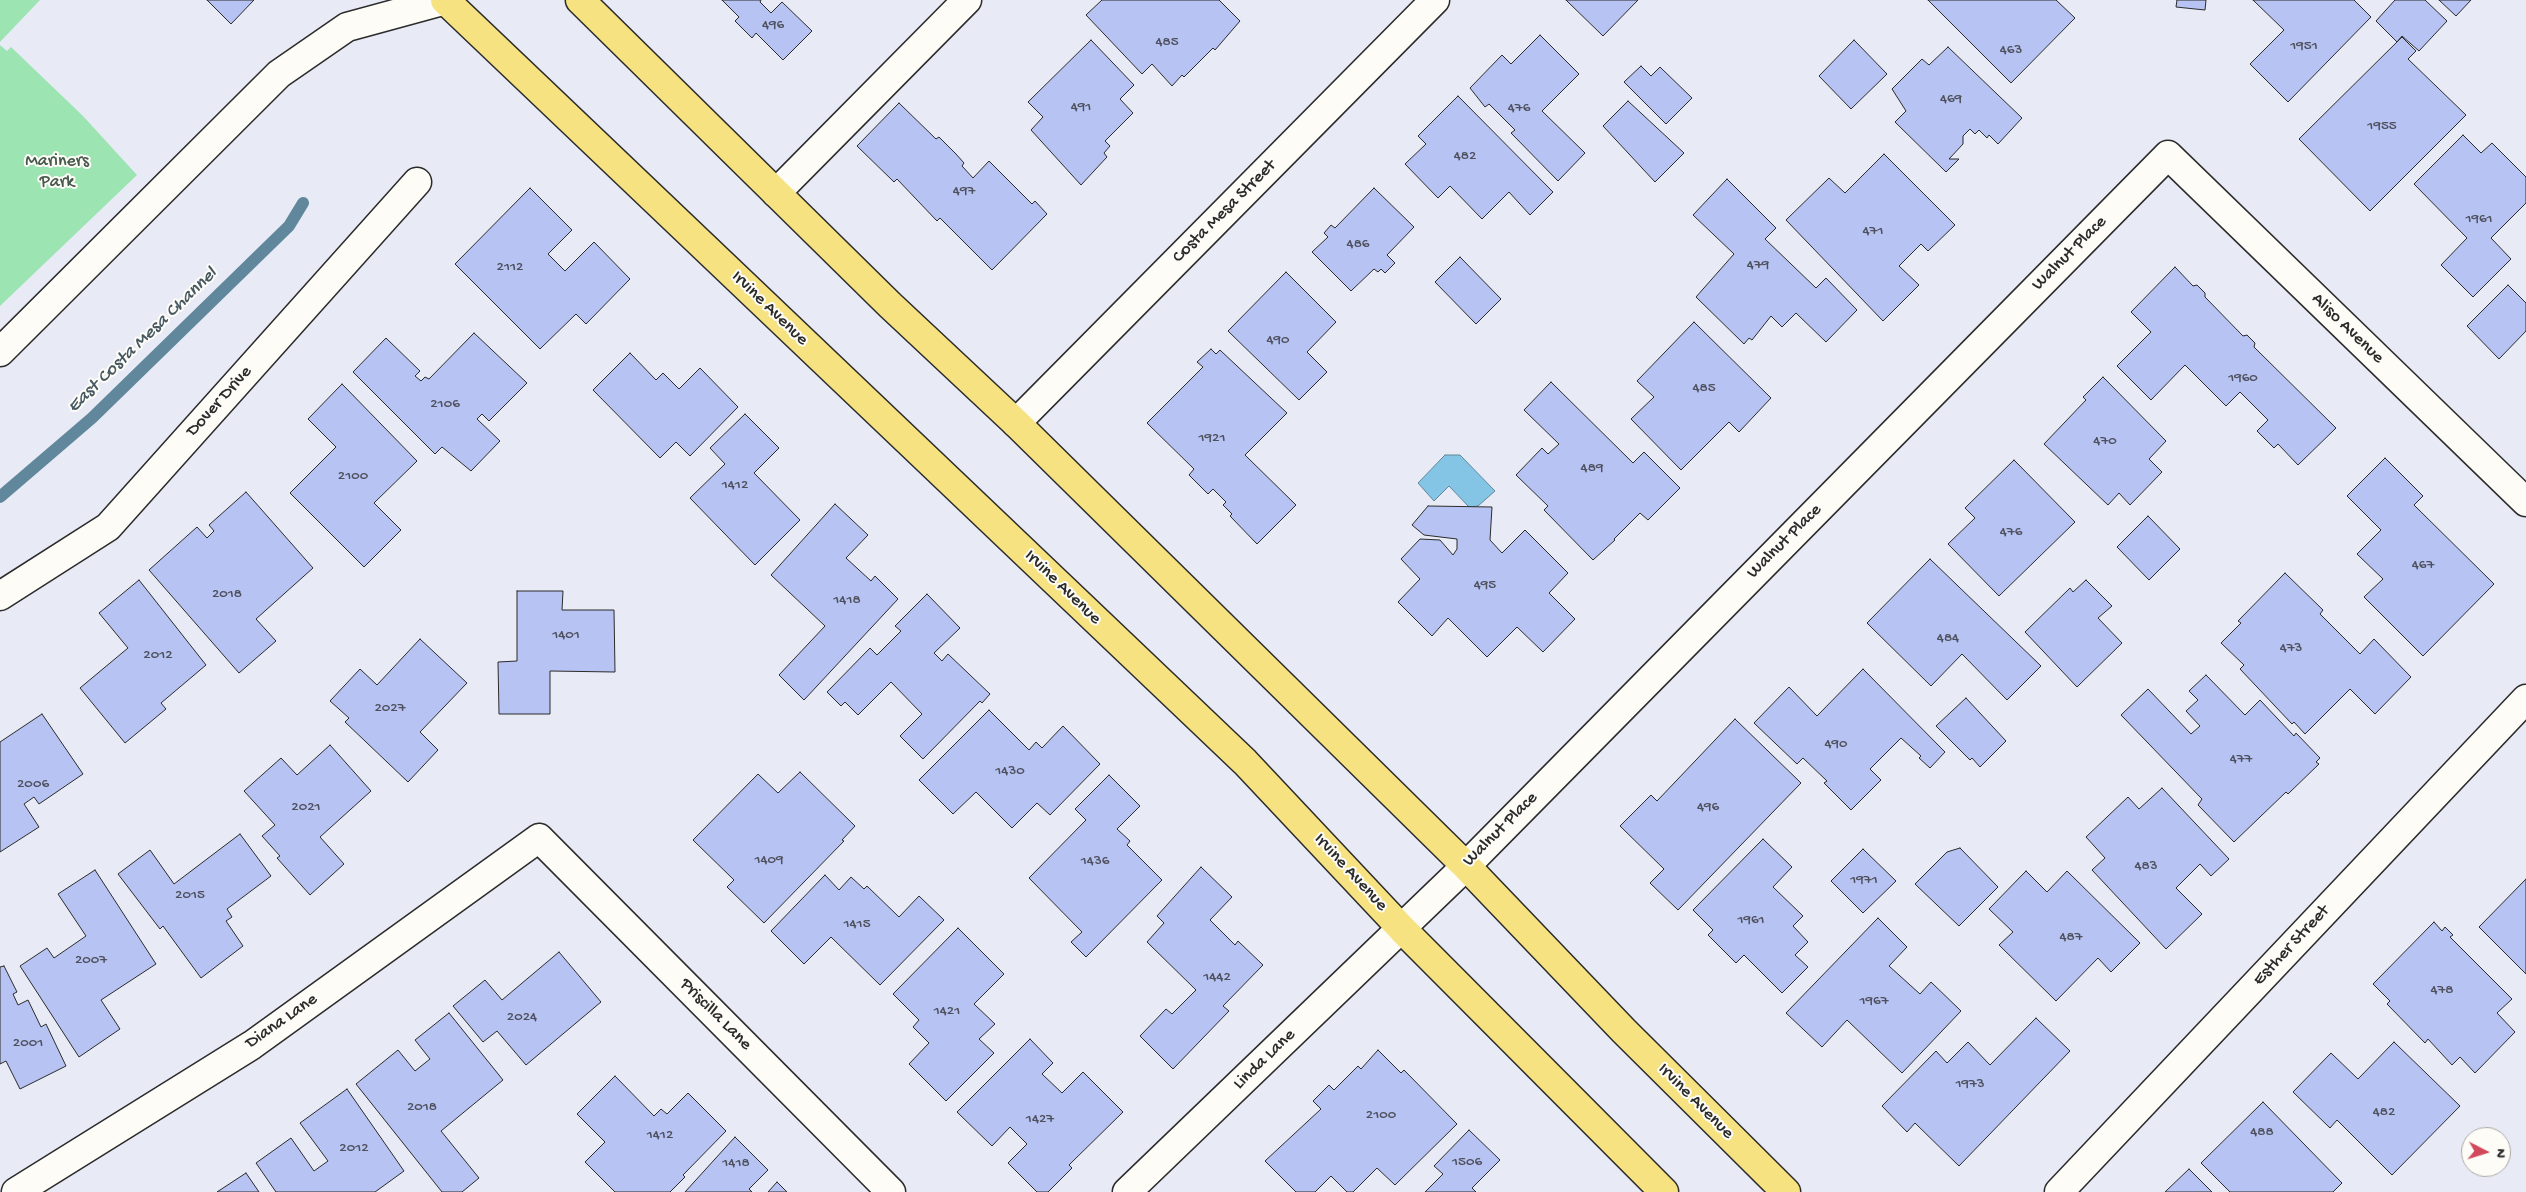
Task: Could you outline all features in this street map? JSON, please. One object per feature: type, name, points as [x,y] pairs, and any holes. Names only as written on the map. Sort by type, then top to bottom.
[{"type":"main road","name":"Irvine Avenue","points":[[446,0],[1245,762],[1402,929],[1664,1192]]},
{"type":"main road","name":"Irvine Avenue","points":[[580,0],[890,305],[1016,423],[1466,866],[1624,1031],[1786,1192]]},
{"type":"street","points":[[0,352],[279,74],[346,27],[446,0]]},
{"type":"street","points":[[776,192],[967,0]]},
{"type":"street","name":"Costa Mesa Street","points":[[1016,423],[1435,0]]},
{"type":"street","name":"Walnut Place","points":[[1402,929],[2168,155]]},
{"type":"street","name":"Aliso Avenue","points":[[2168,155],[2526,502]]},
{"type":"street","name":"Dover Drive","points":[[0,596],[108,527],[417,182]]},
{"type":"street","name":"Esther Street","points":[[2059,1192],[2526,699]]},
{"type":"street","name":"Diana Lane","points":[[16,1192],[252,1045],[539,838]]},
{"type":"street","name":"Priscilla Lane","points":[[539,838],[891,1192]]},
{"type":"street","name":"Linda Lane","points":[[1127,1192],[1402,929]]},
{"type":"green space","points":[[0,0],[40,0],[0,42]]},
{"type":"green space","name":"Mariners Park","points":[[0,45],[7,51],[11,47],[83,116],[137,175],[0,306]]},
{"type":"water","points":[[1445,455],[1460,455],[1495,491],[1478,506],[1469,507],[1449,486],[1434,501],[1418,483]]},
{"type":"building","points":[[207,0],[254,0],[231,24]]},
{"type":"building","points":[[722,0],[761,0],[760,2],[771,13],[782,2],[812,31],[783,60],[756,33],[752,38],[735,21],[739,17]]},
{"type":"building","points":[[1102,0],[1219,0],[1240,21],[1215,50],[1213,48],[1184,77],[1182,75],[1172,86],[1152,64],[1142,74],[1086,15]]},
{"type":"building","points":[[1566,0],[1638,0],[1603,36]]},
{"type":"building","points":[[1928,0],[2056,0],[2075,18],[2011,83]]},
{"type":"building","points":[[2177,0],[2206,0],[2205,10],[2176,7]]},
{"type":"building","points":[[2253,0],[2354,0],[2371,17],[2288,102],[2250,64],[2284,30]]},
{"type":"building","points":[[2395,0],[2425,0],[2447,21],[2419,51],[2402,36],[2397,42],[2376,21]]},
{"type":"building","points":[[2439,0],[2471,0],[2456,16]]},
{"type":"building","points":[[1540,35],[1579,74],[1542,111],[1585,153],[1558,181],[1511,133],[1515,130],[1489,104],[1485,107],[1470,88],[1502,55],[1511,64]]},
{"type":"building","points":[[2402,37],[2416,51],[2408,59],[2466,115],[2370,211],[2299,139]]},
{"type":"building","points":[[1091,40],[1134,85],[1120,99],[1133,113],[1105,141],[1110,146],[1104,153],[1107,157],[1081,185],[1031,130],[1043,117],[1028,102]]},
{"type":"building","points":[[1854,40],[1887,74],[1851,109],[1819,76]]},
{"type":"building","points":[[1948,47],[2022,118],[1998,144],[1989,135],[1987,138],[1979,130],[1975,134],[1970,129],[1963,136],[1963,144],[1949,159],[1959,159],[1946,172],[1895,122],[1906,111],[1892,89],[1922,59],[1929,65]]},
{"type":"building","points":[[1641,66],[1651,76],[1660,67],[1692,98],[1666,124],[1624,82]]},
{"type":"building","points":[[1458,96],[1553,192],[1530,215],[1509,192],[1482,219],[1450,186],[1438,198],[1405,164],[1426,144],[1418,136]]},
{"type":"building","points":[[1628,101],[1684,153],[1655,182],[1603,126]]},
{"type":"building","points":[[899,103],[936,139],[939,137],[956,154],[964,163],[962,166],[973,178],[989,161],[1032,204],[1035,201],[1047,214],[992,270],[940,218],[937,221],[897,179],[894,182],[857,146]]},
{"type":"building","points":[[2463,135],[2481,153],[2492,143],[2526,177],[2526,203],[2491,238],[2511,259],[2473,297],[2441,265],[2467,238],[2414,184]]},
{"type":"building","points":[[1884,154],[1955,225],[1928,251],[1921,244],[1899,266],[1919,285],[1883,321],[1786,220],[1829,178],[1845,193]]},
{"type":"building","points":[[1727,179],[1776,228],[1765,239],[1816,288],[1826,278],[1857,310],[1826,342],[1796,313],[1782,327],[1771,316],[1752,340],[1749,338],[1744,344],[1696,297],[1734,254],[1693,215]]},
{"type":"building","points":[[530,188],[572,230],[548,254],[565,271],[594,242],[630,279],[586,324],[576,314],[540,349],[455,264]]},
{"type":"building","points":[[1374,188],[1414,227],[1387,255],[1395,263],[1385,273],[1381,269],[1378,272],[1374,269],[1351,291],[1312,252],[1328,237],[1324,233],[1331,225],[1335,228]]},
{"type":"building","points":[[1460,257],[1501,299],[1476,324],[1435,282]]},
{"type":"building","points":[[2175,267],[2193,286],[2197,285],[2205,293],[2205,297],[2243,336],[2247,335],[2255,343],[2254,347],[2336,428],[2298,465],[2278,444],[2274,448],[2257,431],[2268,420],[2240,392],[2226,406],[2185,365],[2151,400],[2117,366],[2151,332],[2131,312]]},
{"type":"building","points":[[1286,272],[1336,322],[1307,352],[1327,372],[1299,400],[1228,331]]},
{"type":"building","points":[[2508,285],[2526,303],[2526,331],[2499,359],[2467,326]]},
{"type":"building","points":[[1694,322],[1771,398],[1739,432],[1729,422],[1681,470],[1631,419],[1654,397],[1637,381]]},
{"type":"building","points":[[474,333],[527,383],[489,421],[482,414],[477,419],[500,441],[471,471],[442,447],[435,454],[353,372],[386,338],[420,371],[415,376],[421,381],[425,377],[429,379]]},
{"type":"building","points":[[1211,349],[1216,354],[1220,350],[1287,413],[1245,455],[1296,505],[1257,544],[1230,516],[1232,514],[1223,505],[1226,502],[1213,489],[1208,494],[1189,475],[1194,469],[1147,423],[1203,367],[1197,362]]},
{"type":"building","points":[[630,353],[656,380],[663,373],[679,389],[700,368],[738,407],[690,456],[676,442],[660,458],[593,390]]},
{"type":"building","points":[[2103,377],[2166,441],[2149,459],[2162,472],[2130,505],[2119,493],[2108,505],[2044,444],[2086,400],[2083,397]]},
{"type":"building","points":[[1551,382],[1633,463],[1644,452],[1680,488],[1648,520],[1640,513],[1593,560],[1544,510],[1548,506],[1516,475],[1542,448],[1548,454],[1559,444],[1524,410]]},
{"type":"building","points":[[342,384],[417,461],[374,503],[401,530],[364,567],[290,493],[336,447],[308,419]]},
{"type":"building","points":[[745,414],[779,448],[754,473],[800,520],[755,565],[690,498],[725,464],[710,448]]},
{"type":"building","points":[[2385,458],[2423,496],[2414,505],[2494,584],[2423,656],[2364,597],[2383,579],[2357,554],[2381,530],[2347,496]]},
{"type":"building","points":[[2014,460],[2075,522],[1999,596],[1948,544],[1975,518],[1965,508]]},
{"type":"building","points":[[246,492],[313,568],[256,619],[276,641],[239,673],[149,570],[197,527],[207,538],[214,531],[209,525]]},
{"type":"building","points":[[835,504],[868,535],[846,558],[871,581],[875,576],[898,599],[804,700],[779,675],[825,626],[771,575]]},
{"type":"building","points":[[1428,506],[1492,507],[1490,540],[1502,553],[1525,530],[1568,573],[1549,593],[1575,619],[1543,652],[1517,627],[1487,657],[1448,618],[1432,636],[1398,602],[1420,579],[1401,559],[1420,539],[1440,540],[1453,555],[1457,549],[1457,539],[1424,535],[1412,525]]},
{"type":"building","points":[[2148,516],[2180,549],[2149,580],[2117,547]]},
{"type":"building","points":[[1930,559],[2041,666],[2007,700],[1962,654],[1931,686],[1867,623]]},
{"type":"building","points":[[2285,573],[2323,610],[2320,614],[2360,654],[2374,639],[2411,677],[2375,714],[2350,689],[2305,734],[2294,722],[2292,724],[2240,669],[2244,665],[2221,643],[2241,623],[2238,621]]},
{"type":"building","points":[[139,580],[206,665],[161,703],[166,709],[125,743],[80,688],[128,648],[99,613]]},
{"type":"building","points":[[2086,580],[2112,606],[2098,618],[2122,643],[2077,687],[2025,632],[2070,588],[2073,592]]},
{"type":"building","points":[[517,591],[563,591],[562,610],[614,610],[615,672],[550,671],[550,714],[499,714],[498,662],[517,661]]},
{"type":"building","points":[[927,594],[960,628],[934,653],[942,661],[948,654],[990,694],[982,703],[980,701],[923,759],[900,736],[922,714],[891,682],[858,715],[845,702],[841,706],[827,692],[870,648],[877,655],[901,631],[895,626]]},
{"type":"building","points":[[420,639],[467,683],[420,732],[438,750],[408,782],[345,722],[349,718],[330,701],[360,669],[377,685]]},
{"type":"building","points":[[1863,669],[1945,752],[1930,768],[1919,758],[1921,756],[1901,738],[1870,769],[1881,780],[1851,810],[1824,783],[1827,781],[1803,758],[1797,764],[1754,723],[1789,687],[1817,716]]},
{"type":"building","points":[[2206,675],[2245,715],[2260,700],[2294,736],[2296,733],[2320,758],[2316,762],[2319,764],[2288,794],[2286,792],[2234,842],[2198,805],[2202,799],[2121,715],[2148,689],[2191,734],[2200,726],[2186,711],[2198,700],[2189,691]]},
{"type":"building","points":[[1966,698],[2006,741],[1980,767],[1972,758],[1970,760],[1936,726]]},
{"type":"building","points":[[989,710],[1029,750],[1036,742],[1042,748],[1063,726],[1100,764],[1050,815],[1037,803],[1012,828],[976,792],[953,814],[919,780]]},
{"type":"building","points":[[42,714],[83,774],[39,804],[34,797],[24,804],[39,827],[0,852],[0,742]]},
{"type":"building","points":[[1735,719],[1801,783],[1678,910],[1650,883],[1664,869],[1620,826],[1651,795],[1657,801]]},
{"type":"building","points":[[330,745],[371,791],[320,837],[344,864],[310,895],[277,858],[280,856],[262,836],[275,825],[244,791],[281,758],[297,775]]},
{"type":"building","points":[[800,772],[855,826],[842,840],[844,841],[764,923],[727,887],[734,880],[693,840],[758,774],[778,793]]},
{"type":"building","points":[[1109,775],[1140,806],[1117,829],[1130,841],[1127,845],[1162,880],[1086,957],[1071,942],[1082,932],[1029,878],[1086,820],[1075,809]]},
{"type":"building","points":[[2162,788],[2229,859],[2211,876],[2200,864],[2176,888],[2202,914],[2166,949],[2092,870],[2105,858],[2086,837],[2128,797],[2139,809]]},
{"type":"building","points":[[240,834],[271,876],[227,909],[232,917],[226,921],[243,946],[201,978],[163,926],[160,929],[118,874],[150,850],[174,884]]},
{"type":"building","points":[[1763,839],[1792,867],[1773,887],[1803,916],[1793,926],[1808,942],[1795,955],[1808,967],[1782,993],[1744,955],[1736,963],[1708,935],[1713,930],[1693,910]]},
{"type":"building","points":[[1960,848],[1998,887],[1959,926],[1915,884],[1947,852]]},
{"type":"building","points":[[1863,849],[1896,881],[1863,913],[1831,881]]},
{"type":"building","points":[[1201,867],[1232,897],[1210,920],[1235,945],[1238,941],[1263,965],[1223,1006],[1229,1011],[1173,1069],[1140,1036],[1166,1009],[1172,1014],[1196,990],[1147,942],[1164,923],[1157,916]]},
{"type":"building","points":[[95,870],[156,964],[101,1000],[120,1029],[79,1057],[20,966],[47,948],[54,958],[86,936],[58,894]]},
{"type":"building","points":[[2026,871],[2047,892],[2067,871],[2140,943],[2111,972],[2098,958],[2056,1001],[1999,945],[2013,932],[1989,909]]},
{"type":"building","points":[[825,875],[839,890],[851,877],[864,889],[867,886],[899,917],[919,896],[944,920],[880,985],[831,937],[804,964],[771,931]]},
{"type":"building","points":[[2526,879],[2526,974],[2479,927]]},
{"type":"building","points":[[1878,918],[1907,947],[1889,966],[1920,994],[1931,982],[1961,1011],[1902,1073],[1847,1020],[1822,1047],[1786,1013]]},
{"type":"building","points":[[2434,922],[2442,931],[2445,927],[2453,935],[2450,937],[2512,999],[2497,1013],[2515,1032],[2475,1073],[2460,1057],[2452,1065],[2428,1039],[2425,1043],[2387,1004],[2390,1001],[2373,984]]},
{"type":"building","points":[[958,928],[1004,974],[974,1004],[995,1024],[979,1039],[994,1053],[946,1101],[909,1064],[929,1043],[913,1027],[919,1020],[893,994]]},
{"type":"building","points":[[559,952],[601,1002],[526,1065],[497,1031],[483,1042],[453,1006],[485,980],[502,1000]]},
{"type":"building","points":[[4,966],[17,992],[13,994],[18,1005],[28,1000],[41,1027],[46,1024],[66,1066],[20,1089],[6,1061],[0,1064],[0,967]]},
{"type":"building","points":[[449,1013],[503,1080],[441,1131],[479,1178],[462,1192],[442,1192],[356,1084],[398,1050],[415,1071],[430,1059],[415,1040]]},
{"type":"building","points":[[2036,1018],[2070,1051],[1959,1166],[1915,1123],[1907,1132],[1882,1106],[1936,1051],[1947,1063],[1968,1042],[1990,1065]]},
{"type":"building","points":[[1030,1039],[1053,1063],[1042,1074],[1062,1093],[1083,1072],[1123,1112],[1069,1165],[1072,1168],[1048,1192],[1037,1192],[1008,1163],[1027,1144],[1010,1127],[992,1146],[957,1112]]},
{"type":"building","points":[[2394,1042],[2460,1106],[2392,1175],[2337,1120],[2330,1128],[2293,1092],[2331,1053],[2358,1079]]},
{"type":"building","points":[[1378,1050],[1401,1073],[1404,1070],[1457,1124],[1395,1185],[1377,1168],[1353,1192],[1347,1192],[1331,1176],[1315,1192],[1296,1192],[1265,1161],[1321,1109],[1313,1101],[1329,1085],[1334,1090],[1358,1066],[1361,1069]]},
{"type":"building","points":[[615,1076],[654,1116],[661,1109],[667,1114],[688,1093],[726,1131],[683,1175],[685,1177],[670,1192],[615,1192],[585,1162],[605,1142],[577,1114]]},
{"type":"building","points":[[347,1089],[404,1171],[375,1192],[276,1192],[256,1163],[291,1138],[314,1171],[328,1161],[300,1123]]},
{"type":"building","points":[[2263,1102],[2342,1183],[2333,1192],[2230,1192],[2201,1163]]},
{"type":"building","points":[[1469,1130],[1500,1160],[1472,1188],[1476,1192],[1425,1192],[1443,1174],[1434,1166]]},
{"type":"building","points":[[735,1137],[768,1170],[749,1189],[752,1192],[685,1192]]},
{"type":"building","points":[[2189,1169],[2212,1192],[2165,1192]]},
{"type":"building","points":[[246,1173],[259,1192],[217,1192]]},
{"type":"building","points":[[777,1182],[787,1192],[768,1192]]},
{"type":"waterway","name":"East Costa Mesa Channel","points":[[0,497],[92,418],[289,226],[303,203]]}]
